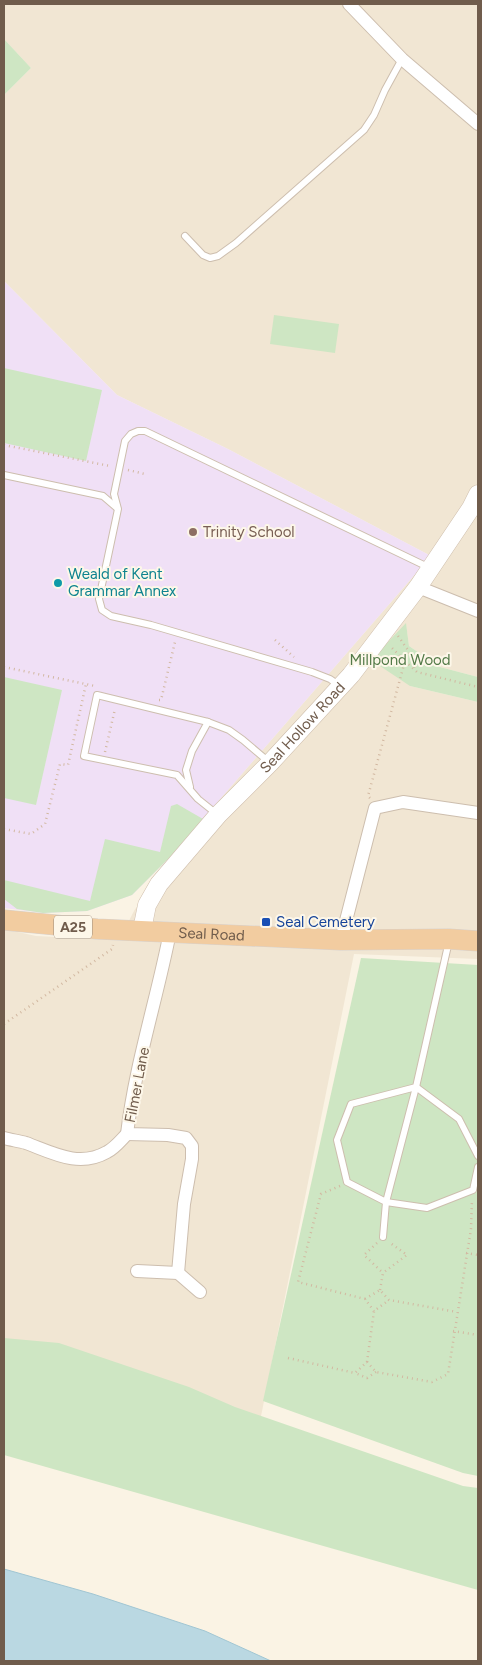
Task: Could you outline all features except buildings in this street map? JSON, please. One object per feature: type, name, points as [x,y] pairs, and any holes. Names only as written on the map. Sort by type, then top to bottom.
[{"type":"highway","name":"Seal Road","points":[[4,920],[96,929],[341,940],[449,939],[478,941]]},
{"type":"main road","name":"Seal Hollow Road","points":[[142,930],[147,905],[159,884],[218,815],[341,687],[418,587],[471,508],[478,494]]},
{"type":"street","points":[[350,4],[402,59],[478,124]]},
{"type":"street","points":[[418,587],[478,611]]},
{"type":"street","points":[[341,940],[375,808],[403,802],[478,813]]},
{"type":"street","name":"Filmer Lane","points":[[170,932],[131,1098],[127,1134],[177,1136],[186,1138],[192,1146],[192,1159],[184,1204],[178,1273]]},
{"type":"street","points":[[4,1138],[24,1142],[58,1156],[84,1160],[97,1157],[109,1151],[127,1134]]},
{"type":"street","points":[[137,1271],[178,1273],[200,1292]]},
{"type":"lane","points":[[185,236],[203,255],[210,258],[218,256],[236,243],[364,130],[374,115],[402,59]]},
{"type":"lane","points":[[341,687],[330,679],[312,672],[177,632],[111,616],[102,610],[99,599],[118,509],[114,494],[125,441],[131,434],[145,431],[430,569]]},
{"type":"lane","points":[[4,475],[103,496],[118,509]]},
{"type":"lane","points":[[218,815],[198,799],[177,775],[84,756],[97,695],[208,722],[229,730],[270,763]]},
{"type":"lane","points":[[191,790],[186,778],[186,770],[192,751],[208,722]]},
{"type":"lane","points":[[383,1238],[386,1202],[416,1087],[449,939]]},
{"type":"lane","points":[[416,1087],[459,1119],[478,1156]]},
{"type":"lane","points":[[416,1087],[351,1104],[337,1140],[347,1182],[386,1202],[426,1208],[473,1190],[478,1167]]},
{"type":"path","points":[[4,445],[145,474]]},
{"type":"path","points":[[386,631],[405,661],[417,672],[478,687]]},
{"type":"path","points":[[386,631],[408,650],[417,672]]},
{"type":"path","points":[[152,698],[161,700],[177,632]]},
{"type":"path","points":[[375,808],[368,796],[405,661]]},
{"type":"path","points":[[4,667],[99,687]]},
{"type":"path","points":[[4,830],[31,834],[45,824],[60,764],[68,765],[86,684]]},
{"type":"path","points":[[103,760],[117,700]]},
{"type":"path","points":[[4,1024],[112,949],[117,929]]},
{"type":"path","points":[[347,1182],[321,1194],[298,1282],[365,1299],[374,1311],[367,1362],[355,1372]]},
{"type":"path","points":[[367,1362],[376,1372],[432,1382],[448,1374],[471,1229],[473,1190]]},
{"type":"path","points":[[365,1299],[380,1290],[383,1273],[407,1255],[383,1238],[364,1255],[383,1273]]},
{"type":"path","points":[[466,1253],[478,1255]]},
{"type":"path","points":[[380,1290],[389,1300],[457,1312]]},
{"type":"path","points":[[374,1311],[389,1300]]},
{"type":"path","points":[[454,1331],[478,1335]]},
{"type":"path","points":[[288,1358],[355,1372],[367,1378],[376,1372]]},
{"type":"shaded area","points":[[4,4],[478,4],[478,677],[440,667],[409,646],[406,624],[410,686],[478,702],[478,959],[354,954],[257,1436],[4,1385],[4,929],[36,936],[119,940],[134,911],[169,858],[431,556],[228,449],[117,395],[4,281],[4,95],[31,68],[4,39]]},
{"type":"shaded area","points":[[4,281],[117,395],[228,449],[431,556],[169,858],[132,895],[87,911],[43,913],[4,908]]},
{"type":"green space","points":[[4,39],[31,68],[4,95]]},
{"type":"green space","points":[[274,315],[339,324],[335,353],[270,344]]},
{"type":"green space","points":[[4,368],[102,390],[86,461],[4,443]]},
{"type":"green space","name":"Millpond Wood","points":[[406,623],[409,646],[440,667],[478,677],[478,702],[410,686],[371,660]]},
{"type":"green space","points":[[4,677],[62,690],[36,805],[4,798]]},
{"type":"green space","points":[[177,804],[203,819],[169,858],[132,895],[87,911],[43,913],[17,909],[4,899],[4,880],[90,901],[105,839],[160,852],[171,806]]},
{"type":"green space","points":[[361,958],[478,965],[478,1476],[463,1473],[263,1401]]},
{"type":"green space","points":[[4,1338],[59,1343],[189,1387],[235,1407],[463,1486],[478,1488],[478,1590],[4,1455]]},
{"type":"water","points":[[4,1569],[93,1594],[205,1631],[271,1661],[4,1661]]},
{"type":"place","name":"Trinity School","points":[[193,532]]},
{"type":"place","name":"Weald of Kent Grammar Annex","points":[[58,583]]},
{"type":"place","name":"Seal Cemetery","points":[[266,922]]}]
